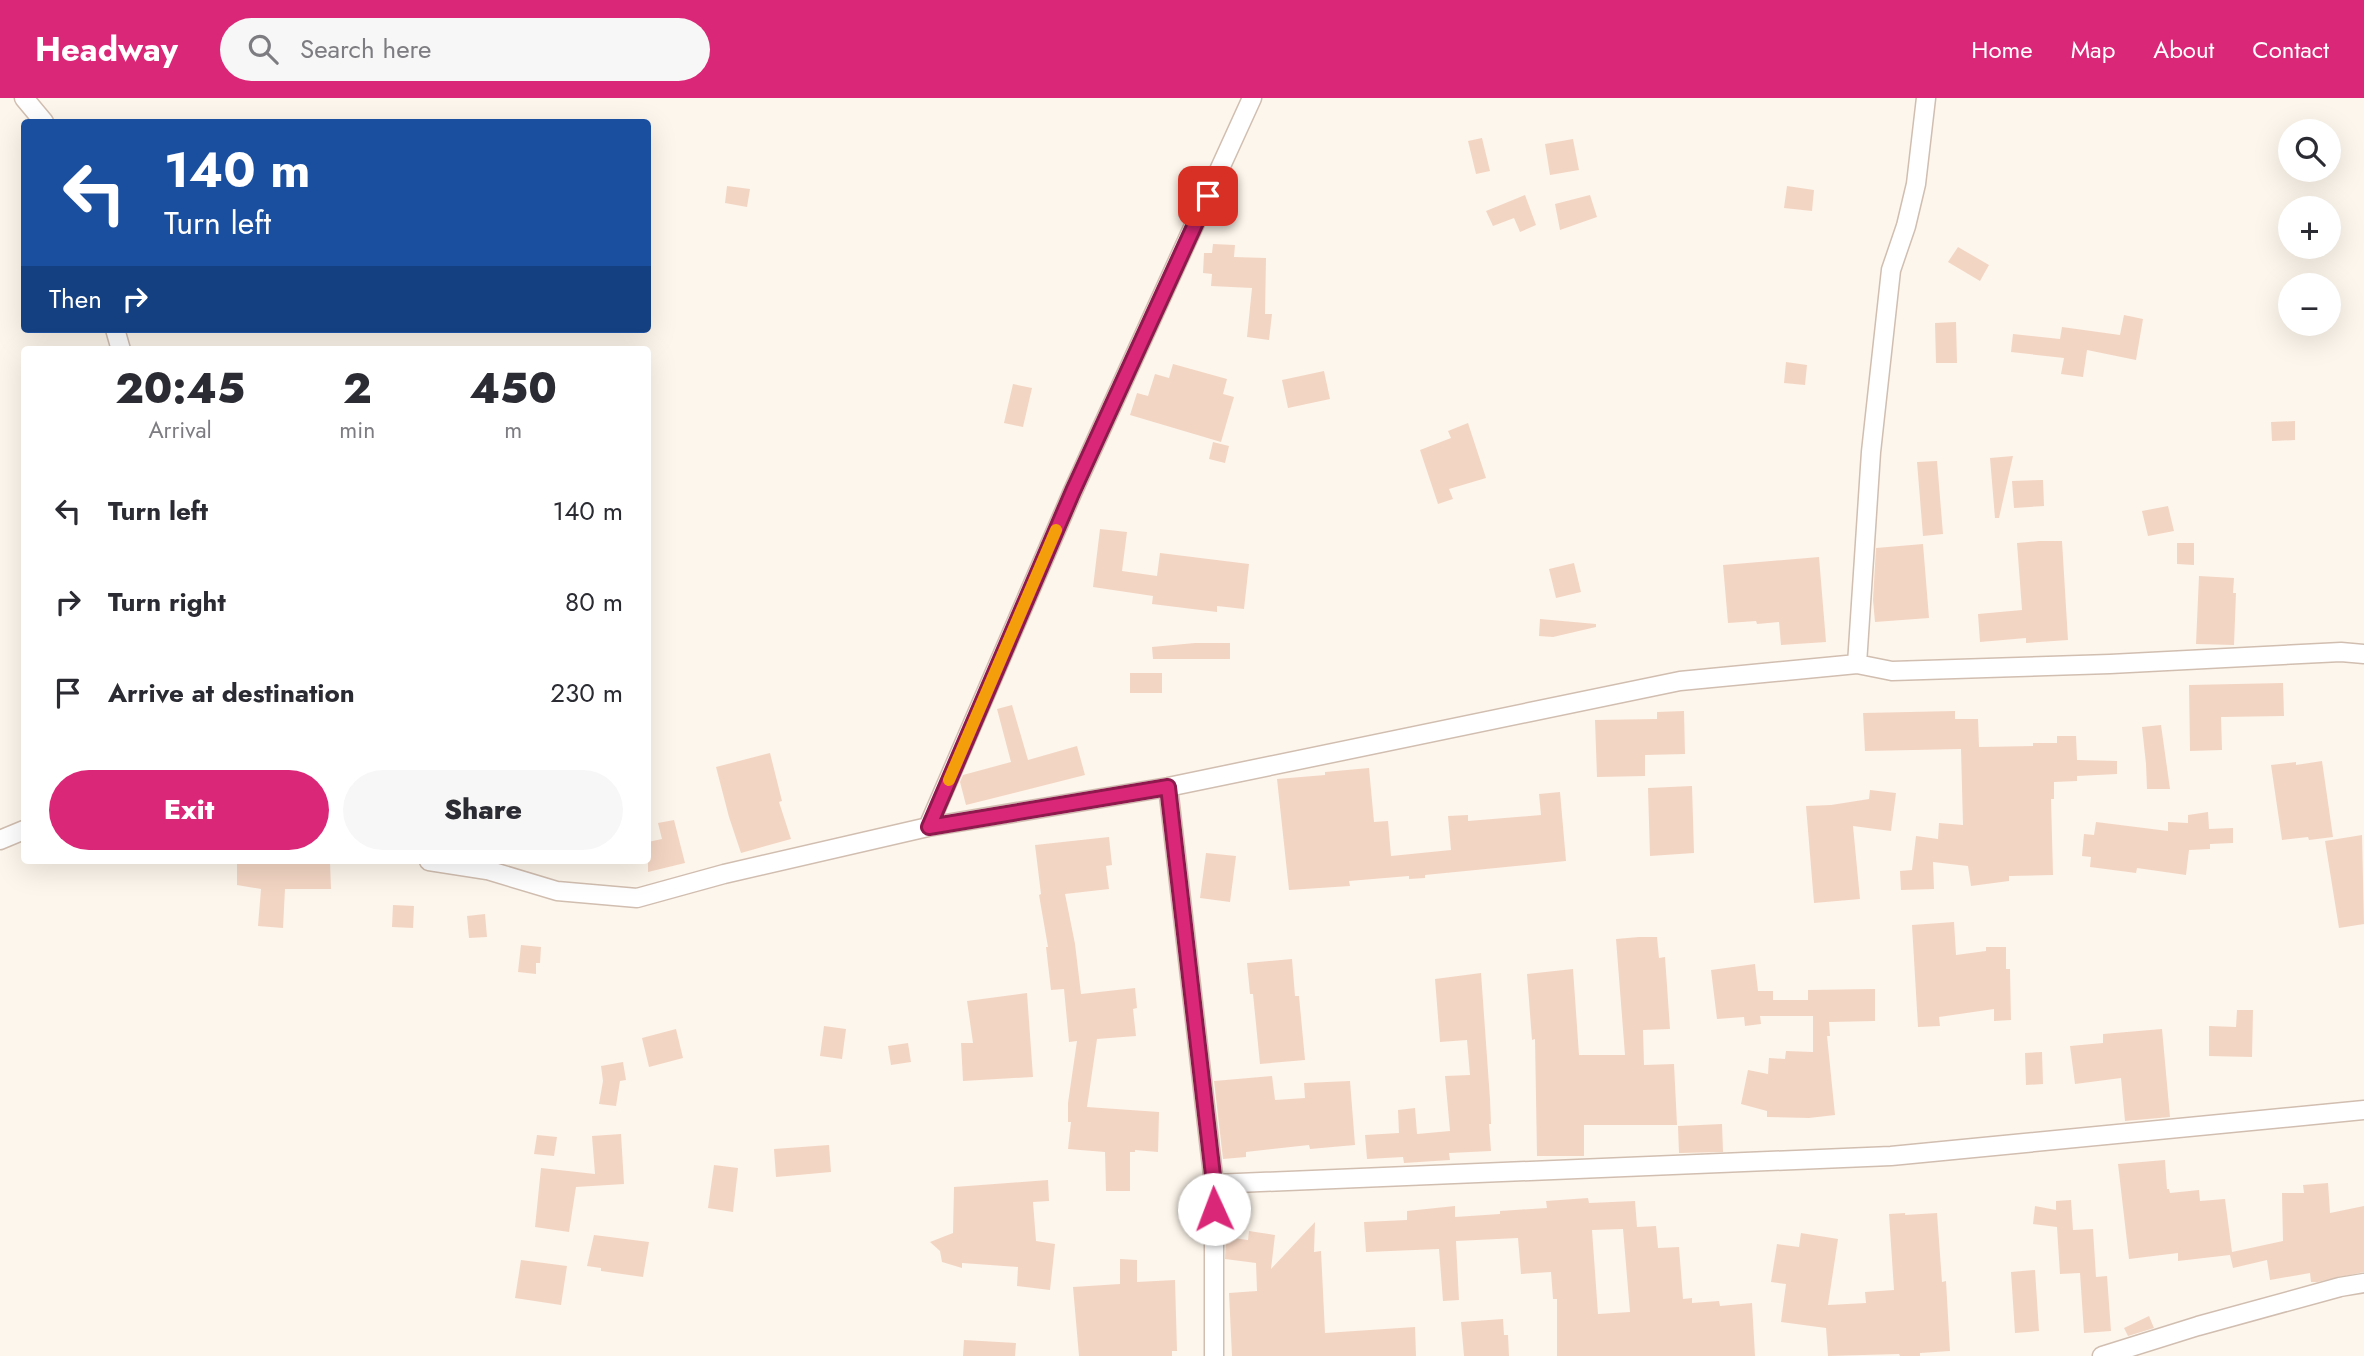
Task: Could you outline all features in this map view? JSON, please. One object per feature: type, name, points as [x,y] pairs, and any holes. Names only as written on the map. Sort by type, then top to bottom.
[{"type":"street","points":[[23,98],[41,119]]},
{"type":"street","points":[[929,827],[1073,491],[1252,98]]},
{"type":"street","points":[[1857,664],[1871,452],[1891,270],[1906,226],[1916,184],[1926,98]]},
{"type":"street","points":[[448,864],[487,870],[557,891],[637,898],[724,874],[929,827],[1168,787],[1680,681],[1857,664],[1892,671],[2109,664],[2341,652],[2364,654]]},
{"type":"street","points":[[1168,787],[1214,1184],[1214,1356]]},
{"type":"street","points":[[0,840],[21,831]]},
{"type":"street","points":[[1214,1184],[1891,1156],[2364,1110]]},
{"type":"street","points":[[2102,1356],[2198,1326],[2340,1287],[2364,1283]]},
{"type":"building","points":[[1482,138],[1490,171],[1476,174],[1468,141]]},
{"type":"building","points":[[1573,139],[1579,170],[1550,175],[1545,144]]},
{"type":"building","points":[[727,186],[750,189],[747,207],[725,203]]},
{"type":"building","points":[[1787,186],[1814,190],[1812,211],[1784,208]]},
{"type":"building","points":[[1525,195],[1536,225],[1520,232],[1514,218],[1493,226],[1486,211]]},
{"type":"building","points":[[1590,195],[1597,217],[1560,230],[1555,204]]},
{"type":"building","points":[[1213,244],[1235,245],[1234,257],[1266,258],[1265,314],[1272,314],[1269,340],[1247,337],[1252,288],[1211,286],[1212,274],[1203,273],[1204,253],[1212,253]]},
{"type":"building","points":[[1958,247],[1989,265],[1980,281],[1948,262]]},
{"type":"building","points":[[2124,315],[2143,319],[2136,360],[2087,350],[2083,377],[2061,374],[2064,358],[2011,352],[2013,334],[2060,339],[2062,327],[2120,335]]},
{"type":"building","points":[[1956,322],[1957,363],[1936,363],[1935,323]]},
{"type":"building","points":[[1786,362],[1807,365],[1805,385],[1784,383]]},
{"type":"building","points":[[1173,364],[1227,379],[1223,394],[1234,397],[1221,442],[1130,415],[1137,393],[1148,396],[1155,374],[1169,378]]},
{"type":"building","points":[[1324,371],[1330,399],[1288,408],[1282,380]]},
{"type":"building","points":[[1013,384],[1032,388],[1023,427],[1004,423]]},
{"type":"building","points":[[2295,421],[2295,440],[2272,441],[2271,422]]},
{"type":"building","points":[[1468,423],[1486,478],[1449,489],[1453,499],[1438,504],[1420,450],[1451,438],[1448,431]]},
{"type":"building","points":[[1213,442],[1229,446],[1225,463],[1209,459]]},
{"type":"building","points":[[2013,456],[1999,518],[1995,518],[1990,458]]},
{"type":"building","points":[[1937,461],[1943,534],[1923,536],[1917,462]]},
{"type":"building","points":[[2043,480],[2044,506],[2014,508],[2012,481]]},
{"type":"building","points":[[2168,506],[2174,531],[2148,536],[2142,511]]},
{"type":"building","points":[[1100,529],[1127,532],[1122,571],[1157,576],[1160,553],[1249,564],[1244,609],[1217,606],[1217,612],[1152,604],[1153,596],[1093,587]]},
{"type":"building","points":[[2062,541],[2068,640],[2026,643],[2026,638],[1980,642],[1978,614],[2022,610],[2017,543]]},
{"type":"building","points":[[2177,543],[2194,543],[2194,565],[2177,564]]},
{"type":"building","points":[[1923,544],[1929,618],[1875,622],[1873,600],[1876,548]]},
{"type":"building","points":[[1819,557],[1826,642],[1781,645],[1779,622],[1728,623],[1723,565]]},
{"type":"building","points":[[1574,563],[1581,592],[1556,598],[1549,569]]},
{"type":"building","points":[[2199,576],[2234,578],[2234,645],[2196,644]]},
{"type":"building","points":[[1540,619],[1596,624],[1596,627],[1553,637],[1539,636]]},
{"type":"building","points":[[1230,643],[1230,659],[1153,659],[1152,647]]},
{"type":"building","points":[[1130,673],[1162,673],[1162,693],[1130,693]]},
{"type":"building","points":[[2283,683],[2284,716],[2221,717],[2222,750],[2190,751],[2189,685]]},
{"type":"building","points":[[1012,705],[1028,760],[1077,746],[1085,775],[966,805],[960,782],[963,775],[1011,762],[997,709]]},
{"type":"building","points":[[1684,711],[1685,754],[1645,755],[1645,776],[1597,777],[1595,720],[1657,719],[1657,712]]},
{"type":"building","points":[[1955,711],[1955,719],[1978,719],[1979,747],[2033,746],[2033,743],[2057,743],[2057,736],[2076,736],[2077,760],[2117,761],[2117,774],[2077,776],[2077,781],[2054,782],[2054,799],[2051,799],[2053,875],[2009,876],[2009,881],[1971,886],[1968,866],[1933,862],[1934,889],[1901,890],[1900,871],[1912,870],[1916,836],[1938,839],[1939,823],[1963,825],[1961,749],[1865,751],[1863,713]]},
{"type":"building","points":[[2161,725],[2170,789],[2147,789],[2142,727]]},
{"type":"building","points":[[770,753],[782,801],[779,802],[791,839],[741,853],[716,767]]},
{"type":"building","points":[[2322,761],[2333,837],[2282,840],[2271,765]]},
{"type":"building","points":[[1369,768],[1374,822],[1388,821],[1391,856],[1451,850],[1448,816],[1468,815],[1468,821],[1541,815],[1539,794],[1560,792],[1566,861],[1425,875],[1425,878],[1409,879],[1409,876],[1349,881],[1350,886],[1289,890],[1277,779]]},
{"type":"building","points":[[1692,786],[1694,853],[1650,856],[1648,788]]},
{"type":"building","points":[[1870,790],[1896,793],[1891,831],[1853,826],[1860,899],[1814,903],[1806,806],[1869,799]]},
{"type":"building","points":[[2208,812],[2209,829],[2233,828],[2233,843],[2210,844],[2210,849],[2189,850],[2186,875],[2137,868],[2136,873],[2090,867],[2091,857],[2082,856],[2084,834],[2094,835],[2096,822],[2168,831],[2168,822],[2188,823],[2188,815]]},
{"type":"building","points":[[674,820],[685,863],[648,872],[648,864],[651,864],[651,841],[662,839],[658,823]]},
{"type":"building","points":[[2362,835],[2364,924],[2339,928],[2325,841]]},
{"type":"building","points":[[1109,837],[1112,865],[1106,866],[1109,889],[1065,894],[1081,994],[1135,988],[1137,1008],[1133,1009],[1136,1036],[1097,1039],[1087,1107],[1159,1112],[1158,1152],[1130,1152],[1130,1191],[1106,1191],[1105,1152],[1068,1149],[1071,1122],[1068,1122],[1068,1103],[1077,1041],[1069,1042],[1064,989],[1051,990],[1035,845]]},
{"type":"building","points":[[1206,853],[1236,856],[1230,902],[1200,898]]},
{"type":"building","points":[[237,864],[330,864],[331,889],[285,889],[283,928],[258,926],[261,889],[237,885]]},
{"type":"building","points":[[393,905],[414,906],[413,928],[392,927]]},
{"type":"building","points":[[485,914],[487,937],[469,938],[467,916]]},
{"type":"building","points":[[1954,922],[1956,955],[1986,951],[1986,947],[2006,947],[2006,969],[2010,969],[2011,1020],[1994,1021],[1994,1009],[1939,1017],[1940,1026],[1918,1027],[1912,925]]},
{"type":"building","points":[[1657,937],[1659,958],[1665,957],[1670,1029],[1643,1030],[1644,1065],[1674,1064],[1677,1125],[1584,1125],[1584,1156],[1537,1156],[1535,1039],[1532,1040],[1527,974],[1573,969],[1579,1055],[1625,1055],[1616,939]]},
{"type":"building","points":[[521,945],[541,947],[536,974],[518,972]]},
{"type":"building","points":[[1292,959],[1295,996],[1299,996],[1305,1060],[1260,1064],[1247,963]]},
{"type":"building","points":[[1755,964],[1758,991],[1773,991],[1773,1000],[1808,1000],[1808,990],[1875,989],[1875,1021],[1829,1022],[1830,1036],[1827,1036],[1835,1115],[1809,1118],[1767,1117],[1767,1111],[1741,1104],[1748,1070],[1768,1074],[1769,1058],[1785,1059],[1786,1051],[1813,1052],[1813,1016],[1760,1016],[1761,1024],[1745,1026],[1744,1017],[1717,1019],[1711,970]]},
{"type":"building","points":[[1481,973],[1491,1151],[1449,1153],[1450,1160],[1404,1163],[1403,1157],[1367,1159],[1365,1135],[1399,1133],[1398,1110],[1415,1108],[1417,1134],[1450,1131],[1445,1076],[1470,1075],[1467,1040],[1440,1042],[1435,979]]},
{"type":"building","points":[[1027,993],[1033,1077],[963,1081],[961,1043],[973,1043],[967,1001]]},
{"type":"building","points":[[2237,1010],[2253,1010],[2252,1057],[2209,1056],[2209,1026],[2236,1027]]},
{"type":"building","points":[[824,1026],[846,1029],[842,1059],[820,1056]]},
{"type":"building","points":[[676,1029],[683,1058],[649,1067],[642,1038]]},
{"type":"building","points":[[2162,1029],[2170,1117],[2125,1121],[2121,1078],[2075,1084],[2070,1046],[2103,1043],[2103,1034]]},
{"type":"building","points":[[908,1043],[911,1062],[891,1065],[888,1046]]},
{"type":"building","points":[[2042,1052],[2043,1084],[2026,1085],[2025,1053]]},
{"type":"building","points":[[623,1062],[626,1080],[620,1081],[616,1106],[599,1104],[603,1081],[601,1066]]},
{"type":"building","points":[[1272,1076],[1275,1100],[1305,1098],[1304,1083],[1350,1081],[1355,1145],[1310,1149],[1309,1145],[1246,1152],[1246,1157],[1223,1159],[1214,1081]]},
{"type":"building","points":[[1722,1124],[1723,1152],[1679,1153],[1678,1126]]},
{"type":"building","points":[[621,1134],[624,1184],[576,1187],[569,1232],[535,1227],[541,1168],[595,1174],[592,1136]]},
{"type":"building","points":[[537,1135],[557,1137],[554,1156],[534,1154]]},
{"type":"building","points":[[829,1145],[831,1172],[776,1177],[774,1149]]},
{"type":"building","points":[[2165,1160],[2167,1189],[2170,1193],[2199,1190],[2200,1201],[2225,1199],[2232,1252],[2283,1241],[2282,1193],[2304,1193],[2303,1185],[2328,1183],[2330,1213],[2364,1206],[2364,1272],[2317,1282],[2311,1282],[2310,1273],[2270,1280],[2267,1260],[2233,1268],[2230,1255],[2178,1261],[2178,1253],[2129,1259],[2118,1164]]},
{"type":"building","points":[[714,1165],[738,1168],[733,1212],[708,1208]]},
{"type":"building","points":[[1048,1180],[1049,1201],[1033,1202],[1036,1241],[1055,1244],[1050,1290],[1017,1286],[1018,1267],[962,1263],[962,1268],[942,1262],[940,1251],[930,1242],[953,1233],[954,1187]]},
{"type":"building","points":[[1588,1198],[1589,1203],[1635,1201],[1637,1227],[1656,1226],[1658,1248],[1679,1247],[1683,1299],[1692,1298],[1692,1303],[1719,1301],[1720,1306],[1752,1303],[1755,1356],[1557,1356],[1557,1299],[1553,1299],[1551,1272],[1521,1274],[1518,1238],[1456,1241],[1459,1300],[1443,1301],[1439,1249],[1366,1252],[1364,1222],[1407,1220],[1407,1211],[1455,1206],[1455,1217],[1500,1214],[1500,1211],[1547,1208],[1546,1201]],"holes":[[[1623,1229],[1630,1312],[1598,1314],[1592,1230]]]},
{"type":"building","points":[[2071,1200],[2073,1230],[2093,1229],[2096,1277],[2107,1276],[2111,1331],[2084,1333],[2080,1273],[2060,1274],[2057,1227],[2033,1224],[2035,1206],[2056,1210],[2056,1201]]},
{"type":"building","points":[[1937,1213],[1942,1282],[1946,1281],[1950,1351],[1920,1353],[1920,1356],[1828,1356],[1826,1328],[1781,1322],[1786,1284],[1771,1282],[1777,1244],[1799,1247],[1801,1233],[1838,1239],[1828,1305],[1866,1303],[1865,1292],[1894,1290],[1889,1214]]},
{"type":"building","points":[[1315,1222],[1314,1252],[1321,1251],[1325,1333],[1415,1327],[1416,1356],[1232,1356],[1229,1293],[1257,1291],[1256,1263],[1225,1259],[1226,1237],[1248,1240],[1249,1231],[1275,1235],[1271,1269]]},
{"type":"building","points":[[594,1235],[649,1242],[643,1277],[601,1271],[601,1268],[587,1266]]},
{"type":"building","points":[[1120,1259],[1137,1260],[1137,1282],[1175,1280],[1177,1351],[1172,1351],[1172,1356],[1079,1356],[1073,1287],[1120,1284]]},
{"type":"building","points":[[521,1260],[567,1266],[561,1305],[515,1298]]},
{"type":"building","points":[[2035,1270],[2039,1331],[2015,1333],[2011,1272]]},
{"type":"building","points":[[2149,1316],[2154,1328],[2128,1336],[2124,1328]]},
{"type":"building","points":[[1503,1319],[1504,1335],[1508,1335],[1509,1356],[1464,1356],[1461,1322]]},
{"type":"building","points":[[964,1340],[1016,1343],[1015,1356],[963,1356]]},
{"type":"slow traffic","points":[[949,780],[1056,530]]},
{"type":"route","points":[[1208,196],[1073,491],[929,827],[1168,787],[1214,1184],[1214,1209]]}]
